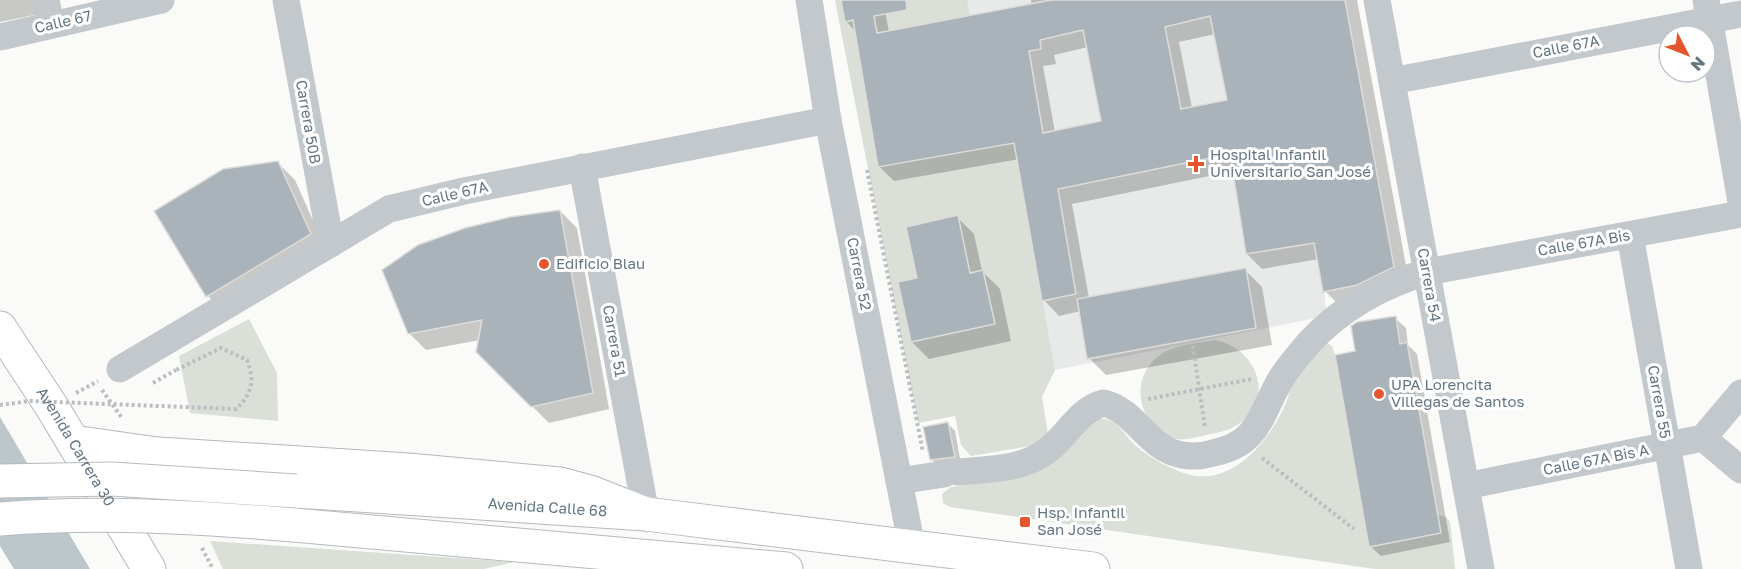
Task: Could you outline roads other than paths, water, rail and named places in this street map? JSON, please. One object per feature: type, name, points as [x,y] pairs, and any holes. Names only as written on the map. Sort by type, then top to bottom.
[{"type":"main road","name":"Avenida Carrera 30","points":[[0,328],[52,407],[149,569]]},
{"type":"main road","points":[[73,442],[158,454],[408,470],[560,484],[593,493],[646,514]]},
{"type":"main road","name":"Avenida Calle 68","points":[[0,481],[112,478],[646,514],[1093,569]]},
{"type":"main road","points":[[0,519],[42,516],[174,515],[786,569]]},
{"type":"main road","points":[[711,569],[747,564]]},
{"type":"street","name":"Calle 67","points":[[0,37],[48,12],[161,0]]},
{"type":"street","name":"Carrera 50B","points":[[286,0],[331,244]]},
{"type":"street","name":"Carrera 52","points":[[809,0],[828,120],[912,547]]},
{"type":"street","name":"Carrera 54","points":[[1377,0],[1481,569]]},
{"type":"street","name":"Calle 67A","points":[[1392,81],[1708,10],[1741,14]]},
{"type":"street","points":[[1708,10],[1741,202]]},
{"type":"street","name":"Calle 67A","points":[[120,369],[390,209],[582,167],[828,120]]},
{"type":"street","name":"Carrera 51","points":[[582,167],[646,514]]},
{"type":"street","name":"Calle 67A Bis","points":[[899,481],[1011,466],[1035,458],[1047,451],[1095,405],[1113,405],[1159,446],[1180,455],[1209,454],[1231,449],[1243,442],[1262,420],[1285,372],[1320,332],[1356,303],[1397,282],[1427,272],[1741,214]]},
{"type":"street","name":"Carrera 55","points":[[1630,235],[1689,569]]},
{"type":"street","points":[[1741,393],[1703,438],[1741,471]]},
{"type":"street","name":"Calle 67A Bis A","points":[[1466,486],[1703,438]]},
{"type":"place","name":"Hospital Infantil Universitario San José","points":[[1196,164]]},
{"type":"place","name":"Edificio Blau","points":[[544,264]]},
{"type":"place","name":"UPA Lorencita Villegas de Santos","points":[[1379,394]]},
{"type":"place","name":"Hsp. Infantil San José","points":[[1025,522]]}]
